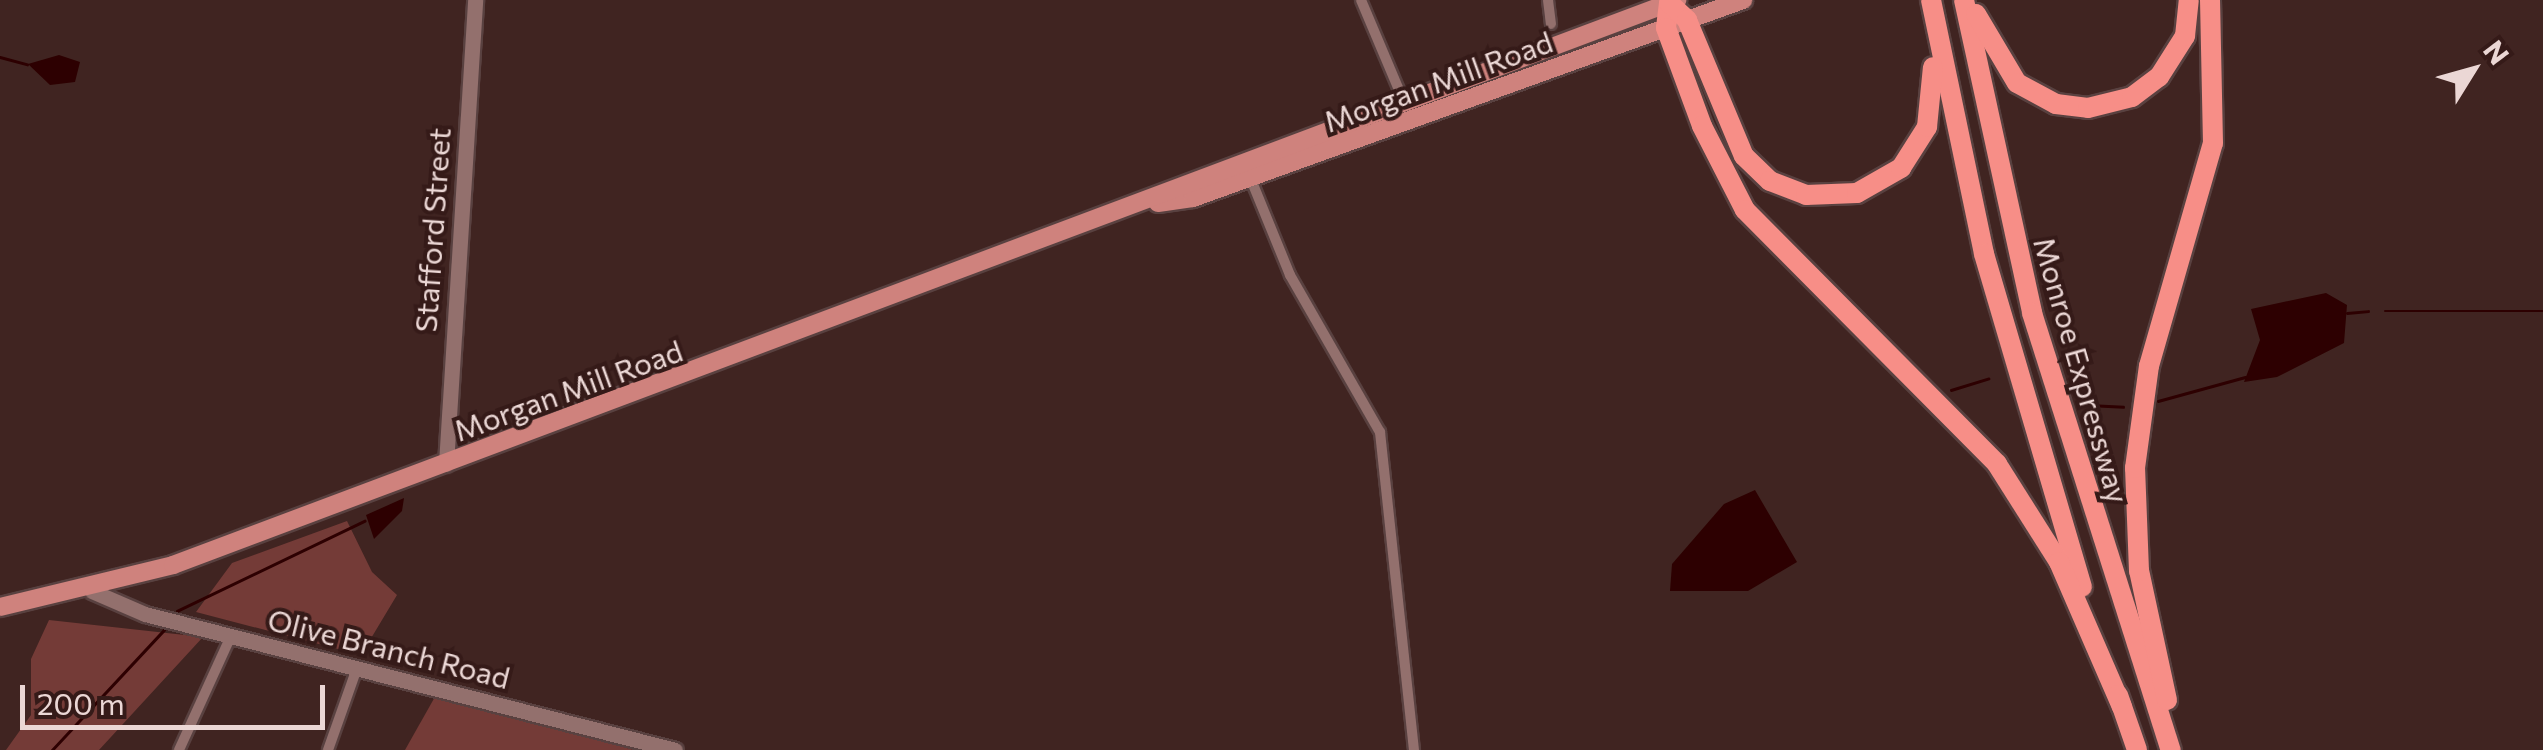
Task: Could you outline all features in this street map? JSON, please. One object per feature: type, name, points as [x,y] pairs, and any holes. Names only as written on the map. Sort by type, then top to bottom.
[{"type":"highway","points":[[1673,2],[1687,20],[1729,133],[1751,165],[1793,192],[1845,196],[1892,176],[1922,138],[1934,93],[1930,0]]},
{"type":"highway","name":"Monroe Expressway","points":[[1930,0],[2006,338],[2136,750]]},
{"type":"highway","points":[[1968,0],[1989,48],[2017,83],[2046,100],[2088,108],[2132,97],[2159,77],[2184,36],[2190,0]]},
{"type":"highway","name":"Monroe Expressway","points":[[1968,0],[2037,330],[2171,750]]},
{"type":"highway","points":[[2180,750],[2144,605],[2135,468],[2149,366],[2214,143],[2210,0]]},
{"type":"highway","points":[[1673,2],[1666,28],[1745,210],[1997,464],[2059,562],[2122,708]]},
{"type":"main road","name":"Morgan Mill Road","points":[[0,607],[92,591],[1150,204],[1742,0]]},
{"type":"main road","name":"Morgan Mill Road","points":[[1247,170],[1404,102],[1673,2]]},
{"type":"street","name":"Stafford Street","points":[[446,464],[475,0]]},
{"type":"street","points":[[1360,0],[1404,102]]},
{"type":"street","points":[[1548,0],[1551,24]]},
{"type":"street","points":[[1247,170],[1290,275],[1380,432],[1414,750]]},
{"type":"street","name":"Olive Branch Road","points":[[92,591],[231,636],[675,750]]},
{"type":"street","points":[[179,750],[231,636]]},
{"type":"street","points":[[328,750],[357,668]]},
{"type":"shaded area","points":[[59,55],[80,62],[75,82],[50,85],[28,64]]},
{"type":"shaded area","points":[[2326,293],[2347,305],[2344,343],[2277,377],[2244,382],[2260,340],[2251,309]]},
{"type":"shaded area","points":[[1755,490],[1797,562],[1748,591],[1670,591],[1672,564],[1724,504]]},
{"type":"shaded area","points":[[404,498],[402,511],[374,539],[366,515]]},
{"type":"shaded area","points":[[347,521],[372,572],[397,595],[361,655],[196,612],[232,563]]},
{"type":"shaded area","points":[[49,620],[203,637],[99,750],[6,750],[31,715],[31,659]]},
{"type":"shaded area","points":[[436,695],[634,750],[405,750]]},
{"type":"waterway","points":[[0,57],[27,64]]},
{"type":"waterway","points":[[2347,313],[2368,311]]},
{"type":"waterway","points":[[2385,311],[2543,311]]},
{"type":"waterway","points":[[2158,401],[2245,377]]},
{"type":"waterway","points":[[1951,390],[1988,379]]},
{"type":"waterway","points":[[2088,405],[2123,407]]},
{"type":"waterway","points":[[177,611],[364,521]]},
{"type":"waterway","points":[[52,750],[164,630]]}]
